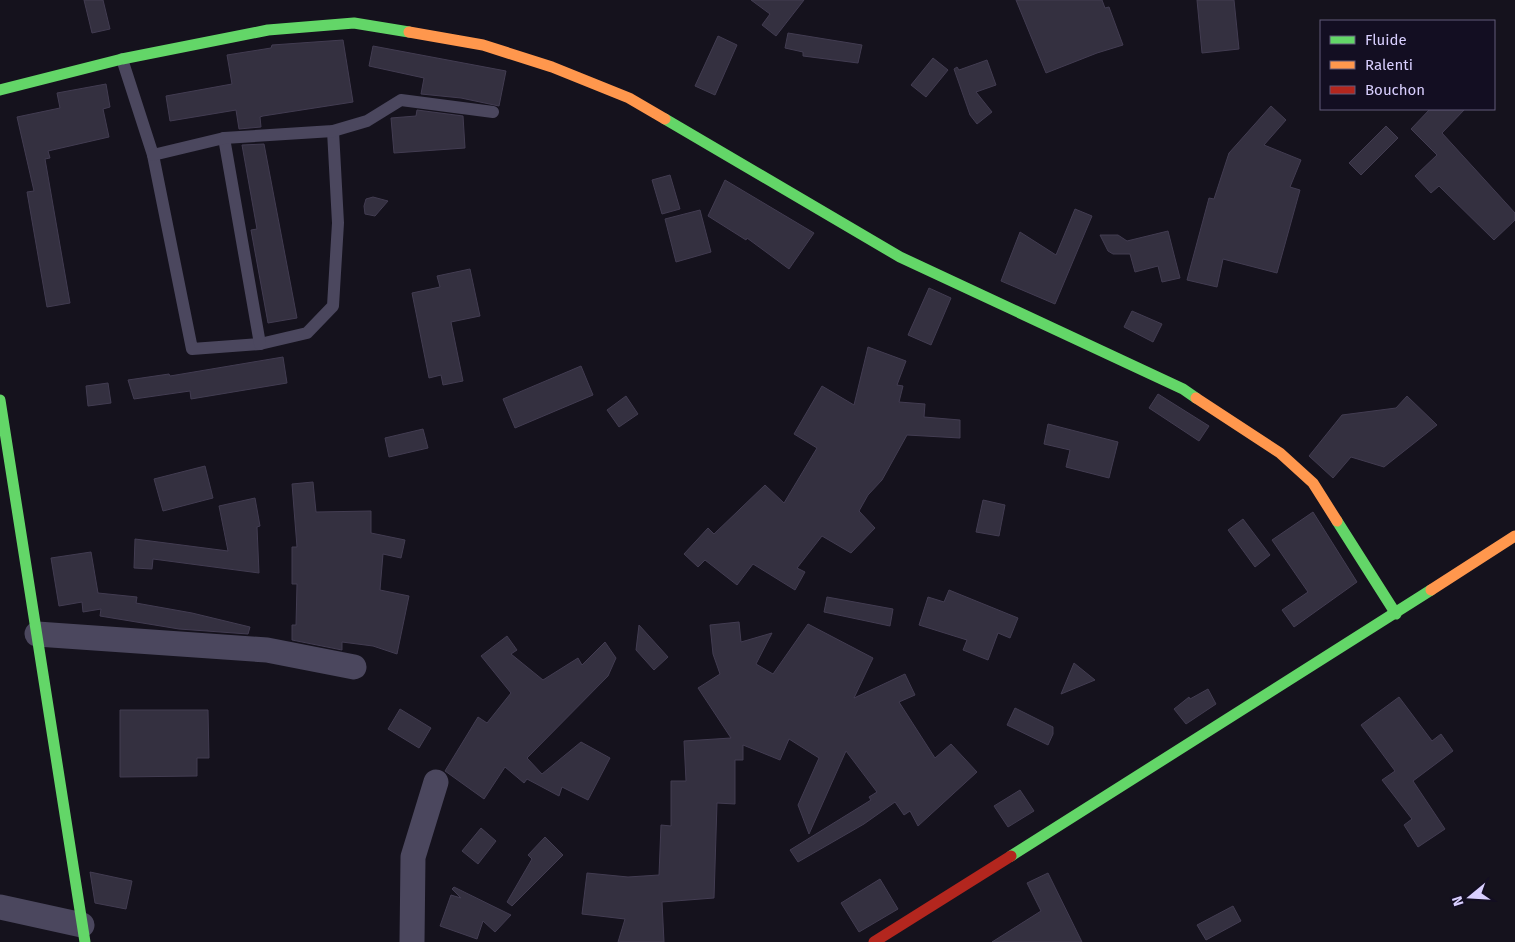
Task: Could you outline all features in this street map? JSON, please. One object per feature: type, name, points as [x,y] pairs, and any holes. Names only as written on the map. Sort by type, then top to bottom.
[{"type":"street","points":[[0,90],[122,59],[268,30],[354,22],[483,45],[552,68],[629,98],[900,257],[1183,389],[1280,453],[1313,483],[1396,614]]},
{"type":"street","points":[[0,400],[84,933],[0,907]]},
{"type":"street","points":[[874,942],[1396,614],[1515,536]]},
{"type":"street","points":[[37,634],[267,650],[354,667]]},
{"type":"street","points":[[412,942],[413,857],[436,782]]},
{"type":"lane","points":[[122,59],[153,155],[192,349],[260,344],[307,333],[332,306],[338,223],[333,131]]},
{"type":"lane","points":[[153,155],[224,138],[333,131],[367,121],[401,100],[493,112]]},
{"type":"lane","points":[[224,138],[260,344]]},
{"type":"building","points":[[84,0],[103,0],[110,29],[92,33]]},
{"type":"building","points":[[751,0],[804,0],[776,36],[762,25],[770,14]]},
{"type":"building","points":[[1016,0],[1102,0],[1105,8],[1109,7],[1123,45],[1046,73]]},
{"type":"building","points":[[1197,0],[1234,0],[1239,49],[1202,53]]},
{"type":"building","points":[[788,33],[862,45],[858,63],[803,56],[803,52],[785,48]]},
{"type":"building","points":[[718,36],[737,45],[715,95],[695,86]]},
{"type":"building","points":[[343,40],[353,102],[263,116],[260,117],[261,127],[239,129],[236,110],[170,121],[166,96],[232,84],[227,55],[271,48],[272,45]]},
{"type":"building","points":[[373,46],[506,71],[499,106],[461,98],[421,94],[424,78],[369,66]]},
{"type":"building","points":[[933,58],[948,70],[926,97],[911,85]]},
{"type":"building","points":[[987,60],[996,85],[976,92],[992,112],[977,124],[970,115],[954,69],[957,67],[959,70]]},
{"type":"building","points":[[106,84],[110,107],[103,109],[109,137],[48,151],[50,158],[45,159],[70,303],[47,307],[27,192],[34,191],[17,117],[60,108],[57,93]]},
{"type":"building","points":[[1271,106],[1286,120],[1264,145],[1301,160],[1290,187],[1300,190],[1277,273],[1223,259],[1217,287],[1187,280],[1209,198],[1214,199],[1229,153]]},
{"type":"building","points":[[417,110],[463,116],[465,148],[394,153],[391,118],[416,116]]},
{"type":"building","points":[[1429,110],[1464,110],[1442,133],[1515,213],[1515,220],[1494,240],[1439,186],[1431,193],[1415,176],[1437,155],[1411,129]]},
{"type":"building","points":[[1386,126],[1398,138],[1361,175],[1349,163]]},
{"type":"building","points":[[264,144],[297,318],[268,323],[251,230],[257,229],[242,145]]},
{"type":"building","points":[[670,175],[680,209],[662,214],[652,180]]},
{"type":"building","points":[[725,180],[814,233],[789,269],[747,238],[746,240],[708,216]]},
{"type":"building","points":[[373,197],[388,201],[375,216],[365,214],[364,206],[366,199]]},
{"type":"building","points":[[1075,209],[1092,216],[1055,304],[1001,281],[1020,232],[1056,255]]},
{"type":"building","points":[[700,210],[711,252],[676,262],[665,219]]},
{"type":"building","points":[[1168,231],[1180,278],[1162,282],[1158,266],[1135,272],[1130,254],[1113,254],[1108,251],[1100,235],[1118,235],[1127,241]]},
{"type":"building","points":[[470,269],[480,316],[451,322],[463,381],[443,385],[441,375],[429,378],[412,293],[440,287],[437,276]]},
{"type":"building","points":[[929,288],[951,298],[931,345],[908,335]]},
{"type":"building","points":[[1132,311],[1162,324],[1153,342],[1124,327]]},
{"type":"building","points":[[868,347],[906,361],[897,385],[903,386],[899,402],[925,404],[924,417],[960,420],[960,438],[907,435],[882,480],[868,495],[859,511],[875,528],[851,553],[822,536],[797,568],[805,572],[795,590],[753,564],[737,585],[705,560],[698,567],[684,554],[708,528],[714,534],[765,485],[784,503],[817,448],[794,434],[822,386],[854,405]]},
{"type":"building","points":[[283,357],[287,383],[191,399],[190,391],[134,399],[128,380],[169,374],[170,376]]},
{"type":"building","points":[[581,366],[593,395],[515,428],[503,399]]},
{"type":"building","points":[[108,383],[111,403],[88,406],[86,386]]},
{"type":"building","points":[[1158,394],[1209,426],[1199,441],[1149,408]]},
{"type":"building","points":[[626,396],[638,414],[619,427],[607,410]]},
{"type":"building","points":[[1407,396],[1437,425],[1384,467],[1351,457],[1333,478],[1309,456],[1342,415],[1396,408]]},
{"type":"building","points":[[1048,424],[1118,442],[1109,478],[1066,467],[1070,450],[1044,444]]},
{"type":"building","points":[[423,429],[428,448],[389,457],[385,438]]},
{"type":"building","points":[[205,466],[213,498],[163,511],[154,479]]},
{"type":"building","points":[[313,482],[316,512],[371,511],[371,533],[405,540],[401,558],[383,554],[380,590],[409,596],[397,654],[373,646],[342,642],[342,650],[292,640],[292,625],[296,625],[297,584],[292,584],[292,547],[297,547],[292,484]]},
{"type":"building","points":[[255,498],[260,526],[257,527],[259,573],[153,559],[152,569],[134,568],[135,539],[228,551],[219,506]]},
{"type":"building","points":[[983,500],[1005,505],[999,536],[976,532]]},
{"type":"building","points":[[1313,512],[1357,582],[1294,627],[1282,610],[1308,592],[1272,540]]},
{"type":"building","points":[[1243,519],[1270,555],[1255,567],[1228,530]]},
{"type":"building","points":[[91,552],[98,593],[137,597],[136,603],[192,613],[250,627],[248,634],[179,629],[100,616],[101,609],[83,612],[82,602],[59,606],[51,558]]},
{"type":"building","points":[[949,590],[1018,618],[1010,638],[998,633],[988,660],[963,650],[967,640],[919,625],[928,597],[944,602]]},
{"type":"building","points":[[827,597],[893,609],[890,626],[824,612]]},
{"type":"building","points":[[739,622],[741,642],[772,633],[756,664],[773,674],[808,624],[873,658],[854,698],[905,674],[915,695],[899,702],[935,758],[951,744],[977,772],[918,826],[910,811],[904,815],[895,802],[864,824],[798,862],[790,850],[871,800],[869,797],[877,792],[846,751],[809,834],[798,805],[819,758],[789,739],[780,760],[743,745],[743,760],[735,760],[735,804],[717,803],[714,898],[662,902],[664,942],[618,942],[625,919],[582,914],[587,873],[628,877],[659,875],[661,825],[671,826],[671,781],[686,781],[684,741],[731,738],[698,688],[720,674],[713,654],[710,625]]},
{"type":"building","points":[[639,625],[668,657],[654,670],[636,650]]},
{"type":"building","points":[[507,636],[517,650],[511,654],[543,680],[578,658],[582,665],[605,642],[616,658],[608,676],[527,758],[542,774],[581,742],[610,758],[588,800],[562,787],[559,796],[527,779],[524,783],[505,767],[484,799],[445,771],[478,717],[487,723],[511,693],[481,656]]},
{"type":"building","points":[[1074,663],[1095,680],[1061,694]]},
{"type":"building","points":[[1208,689],[1216,704],[1186,724],[1174,709],[1189,697],[1190,699]]},
{"type":"building","points":[[1399,697],[1432,741],[1441,734],[1453,751],[1413,781],[1445,829],[1418,847],[1404,825],[1412,819],[1382,780],[1395,771],[1361,725]]},
{"type":"building","points":[[1015,708],[1053,727],[1053,734],[1048,745],[1007,725]]},
{"type":"building","points":[[400,709],[431,728],[419,748],[388,729]]},
{"type":"building","points":[[120,710],[208,710],[209,758],[197,758],[197,776],[120,777]]},
{"type":"building","points":[[1020,790],[1034,811],[1008,827],[994,806]]},
{"type":"building","points":[[481,828],[496,841],[478,864],[462,851]]},
{"type":"building","points":[[545,837],[563,855],[512,906],[507,902],[532,859],[528,855]]},
{"type":"building","points":[[90,872],[132,881],[126,909],[95,903]]},
{"type":"building","points":[[1048,873],[1082,942],[992,942],[1041,911],[1027,883]]},
{"type":"building","points":[[880,879],[898,909],[859,932],[841,903]]},
{"type":"building","points":[[454,887],[511,915],[495,932],[483,921],[477,939],[440,926],[451,895],[461,898],[452,889]]},
{"type":"building","points":[[1233,906],[1241,921],[1206,940],[1197,925]]},
{"type":"traffic: fast","points":[[0,90],[122,59],[268,30],[354,23],[409,32]]},
{"type":"traffic: fast","points":[[665,119],[900,257],[1183,389],[1196,398]]},
{"type":"traffic: fast","points":[[0,400],[85,942]]},
{"type":"traffic: fast","points":[[1337,521],[1396,614]]},
{"type":"traffic: fast","points":[[1011,856],[1431,590]]},
{"type":"traffic: slow","points":[[409,32],[483,45],[552,67],[629,98],[665,119]]},
{"type":"traffic: slow","points":[[1196,398],[1280,453],[1313,483],[1337,521]]},
{"type":"traffic: slow","points":[[1431,590],[1515,536]]},
{"type":"traffic: jam","points":[[874,942],[1011,856]]}]
